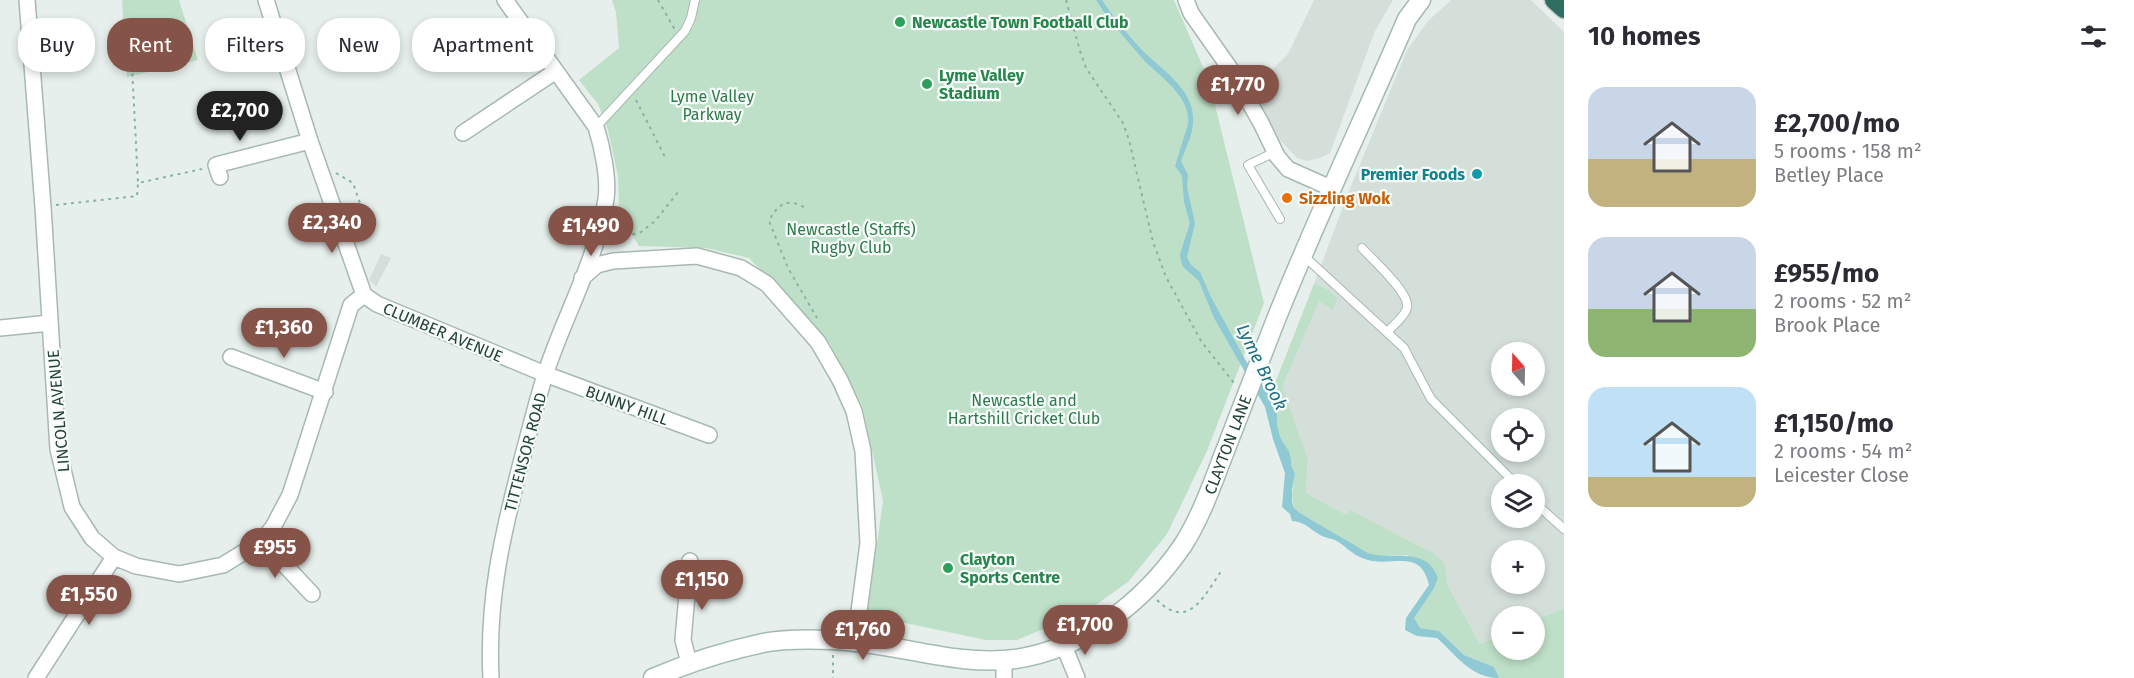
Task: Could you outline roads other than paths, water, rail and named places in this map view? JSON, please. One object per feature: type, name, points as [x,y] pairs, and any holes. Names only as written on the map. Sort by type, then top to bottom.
[{"type":"highway","points":[[1554,0],[1564,9]]},
{"type":"street","name":"LINCOLN AVENUE","points":[[27,0],[58,449],[72,507],[92,538],[114,557],[136,566],[179,574],[223,566],[262,541],[273,527],[290,495],[325,392],[351,305],[363,295]]},
{"type":"street","name":"CLUMBER AVENUE","points":[[266,0],[310,141],[363,295],[377,304],[545,375]]},
{"type":"street","points":[[505,0],[596,127]]},
{"type":"street","points":[[1186,0],[1191,13],[1231,70],[1275,152],[1288,169],[1333,189]]},
{"type":"street","name":"CLAYTON LANE","points":[[653,678],[688,663],[765,642],[832,640],[971,661],[1004,669],[1064,646],[1094,631],[1123,611],[1147,589],[1184,544],[1210,489],[1257,368],[1407,19],[1421,0]]},
{"type":"street","points":[[463,133],[556,71]]},
{"type":"street","name":"TITTENSOR ROAD","points":[[491,678],[489,641],[496,569],[512,497],[545,375],[582,278],[600,239],[606,196],[596,127]]},
{"type":"street","points":[[218,171],[310,141]]},
{"type":"street","points":[[600,239],[613,261]]},
{"type":"street","points":[[582,278],[597,266],[613,261],[697,256],[741,268],[767,284],[818,342],[840,380],[854,411],[863,451],[868,543],[855,642]]},
{"type":"street","points":[[0,328],[50,323]]},
{"type":"street","points":[[231,357],[325,392]]},
{"type":"street","name":"BUNNY HILL","points":[[545,375],[709,435]]},
{"type":"street","points":[[262,541],[312,594]]},
{"type":"street","points":[[36,678],[114,557]]},
{"type":"street","points":[[688,663],[682,640],[690,561]]},
{"type":"street","points":[[1064,646],[1077,678]]},
{"type":"lane","points":[[596,127],[679,37],[691,18],[695,0]]},
{"type":"lane","points":[[1275,152],[1248,165],[1280,219]]},
{"type":"lane","points":[[1362,248],[1406,297],[1407,310],[1387,332]]},
{"type":"lane","points":[[1304,256],[1404,348],[1431,399],[1506,474]]},
{"type":"lane","points":[[1545,512],[1564,530]]},
{"type":"water","points":[[1096,0],[1102,0],[1132,39],[1176,82],[1189,100],[1193,126],[1181,161],[1188,175],[1187,187],[1195,223],[1187,257],[1191,265],[1200,272],[1246,361],[1273,401],[1281,439],[1289,451],[1295,474],[1292,490],[1294,508],[1368,553],[1408,556],[1425,561],[1433,568],[1438,578],[1414,618],[1420,628],[1439,631],[1464,655],[1494,667],[1499,678],[1489,677],[1472,670],[1437,638],[1417,636],[1405,630],[1406,618],[1429,585],[1425,573],[1419,566],[1411,562],[1383,562],[1362,558],[1335,540],[1321,536],[1303,524],[1292,521],[1290,514],[1282,507],[1285,473],[1265,407],[1214,318],[1199,281],[1183,267],[1181,261],[1180,254],[1190,223],[1184,202],[1182,176],[1175,166],[1188,124],[1188,114],[1179,95],[1142,58]]},
{"type":"place","name":"Newcastle Town Football Club","points":[[900,22]]},
{"type":"place","name":"Lyme Valley Stadium","points":[[927,84]]},
{"type":"place","name":"Premier Foods","points":[[1477,174]]},
{"type":"place","name":"Sizzling Wok","points":[[1287,198]]},
{"type":"place","name":"Clayton Sports Centre","points":[[948,568]]},
{"type":"park label","name":"Lyme Valley Parkway","points":[[712,105]]},
{"type":"park label","name":"Newcastle (Staffs) Rugby Club","points":[[851,238]]},
{"type":"park label","name":"Newcastle and Hartshill Cricket Club","points":[[1024,409]]},
{"type":"water label","name":"Lyme Brook","points":[[1262,367]]}]
